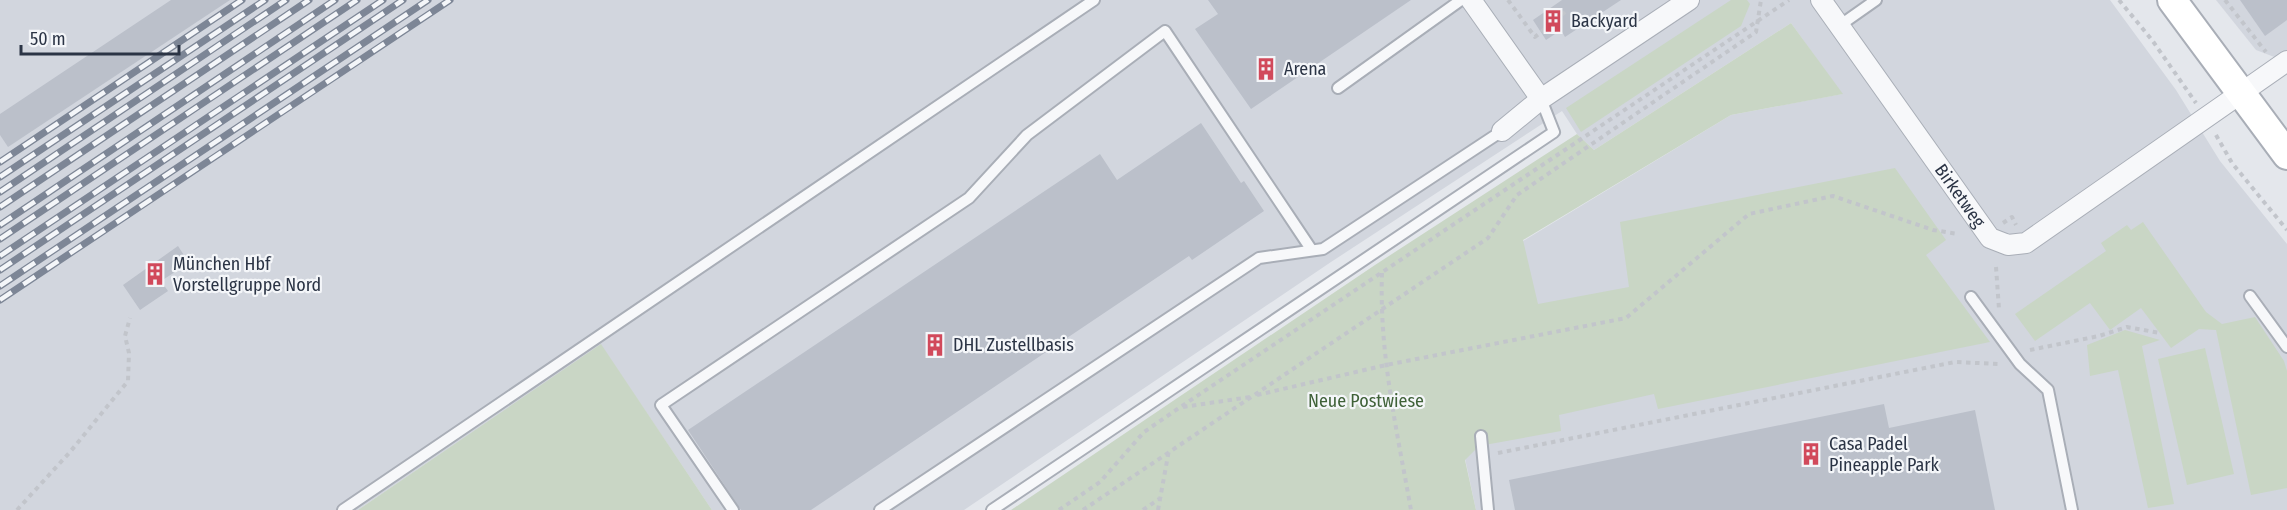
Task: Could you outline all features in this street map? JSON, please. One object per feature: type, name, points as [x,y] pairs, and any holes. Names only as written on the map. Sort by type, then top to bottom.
[{"type":"main road","points":[[2172,0],[2287,154]]},
{"type":"street","points":[[1471,0],[1541,99]]},
{"type":"street","points":[[1502,131],[1541,99],[1689,0]]},
{"type":"street","name":"Birketweg","points":[[1821,0],[1990,238],[2008,245],[2026,243],[2287,61]]},
{"type":"lane","points":[[343,510],[1094,0]]},
{"type":"lane","points":[[1338,88],[1461,0]]},
{"type":"lane","points":[[1839,26],[1876,0]]},
{"type":"lane","points":[[733,510],[662,405],[969,198],[1027,135],[1165,31],[1311,249]]},
{"type":"lane","points":[[992,510],[1554,132],[1541,99]]},
{"type":"lane","points":[[880,510],[1259,258],[1323,249],[1502,131]]},
{"type":"lane","points":[[1971,297],[2020,364],[2048,390],[2072,510]]},
{"type":"lane","points":[[2250,297],[2287,347]]},
{"type":"lane","points":[[1480,436],[1488,510]]},
{"type":"path","points":[[1508,0],[1535,37],[1565,12]]},
{"type":"path","points":[[1083,510],[1169,450],[1380,312],[1488,238],[1517,195],[1756,32],[1761,0]]},
{"type":"path","points":[[1059,510],[1100,482],[1144,432],[1789,0]]},
{"type":"path","points":[[2119,0],[2185,83]]},
{"type":"path","points":[[2225,0],[2249,30]]},
{"type":"path","points":[[2206,119],[2232,163],[2287,230]]},
{"type":"path","points":[[1179,408],[1252,397],[1386,365],[1626,318],[1749,214],[1833,196],[1933,230],[1958,234]]},
{"type":"path","points":[[1996,267],[1999,309],[2005,317]]},
{"type":"path","points":[[1382,272],[1380,312],[1386,365],[1411,510]]},
{"type":"path","points":[[17,510],[70,452],[128,381],[129,353],[125,336],[130,318]]},
{"type":"path","points":[[1482,456],[1955,362],[2020,364],[2030,350],[2099,336],[2127,327],[2160,333]]},
{"type":"path","points":[[2024,342],[2030,350]]},
{"type":"path","points":[[1158,510],[1169,450]]},
{"type":"path","points":[[1143,510],[1160,498]]},
{"type":"shaded area","points":[[0,0],[2110,0],[2176,90],[2220,161],[2287,244],[2287,510],[1476,510],[1463,449],[1523,241],[1731,115],[1842,94],[1791,23],[1594,150],[1577,134],[1562,111],[1331,262],[964,510],[712,510],[601,345],[358,510],[0,510]]},
{"type":"shaded area","points":[[2216,0],[2287,0],[2287,51],[2277,58],[2256,50]]},
{"type":"green space","points":[[1731,0],[1747,0],[1750,4],[1741,26],[1581,132],[1566,108]]},
{"type":"green space","name":"Neue Postwiese","points":[[1791,23],[1843,94],[1731,115],[1523,240],[1538,304],[1629,287],[1620,222],[1895,168],[1946,240],[1926,255],[1990,342],[1658,409],[1654,394],[1559,415],[1561,431],[1479,446],[1465,460],[1476,510],[1011,510],[1375,265],[1577,134],[1594,150]]},
{"type":"green space","points":[[2143,222],[2206,312],[2222,324],[2255,317],[2284,361],[2287,371],[2287,488],[2251,495],[2216,330],[2199,329],[2171,348],[2141,308],[2110,330],[2090,303],[2035,341],[2015,314],[2106,251],[2101,243],[2127,225],[2131,230]]},
{"type":"green space","points":[[2125,330],[2160,340],[2142,346],[2174,504],[2148,508],[2118,370],[2090,376],[2087,345]]},
{"type":"green space","points":[[601,344],[712,510],[358,510]]},
{"type":"green space","points":[[2205,348],[2234,474],[2187,485],[2158,359]]},
{"type":"building","points":[[171,0],[230,0],[8,147],[0,135],[0,114]]},
{"type":"building","name":"Arena","points":[[1208,0],[1411,0],[1251,109],[1195,29],[1218,14]]},
{"type":"building","name":"Backyard","points":[[1562,0],[1621,0],[1565,37],[1561,30],[1546,40],[1533,20]]},
{"type":"building","points":[[2240,0],[2287,0],[2287,20],[2265,36]]},
{"type":"building","name":"DHL Zustellbasis","points":[[1201,123],[1241,183],[1244,181],[1264,211],[1192,260],[1189,256],[811,510],[741,510],[688,430],[1100,154],[1117,180]]},
{"type":"building","name":"München Hbf Vorstellgruppe Nord","points":[[178,246],[189,263],[161,281],[168,291],[140,310],[123,285]]},
{"type":"building","name":"Casa Padel Pineapple Park","points":[[1884,404],[1889,428],[1975,410],[1995,510],[1515,510],[1509,480]]},
{"type":"railway","points":[[0,162],[242,0]]},
{"type":"railway","points":[[0,177],[265,0]]},
{"type":"railway","points":[[0,192],[286,0]]},
{"type":"railway","points":[[0,207],[309,0]]},
{"type":"railway","points":[[0,225],[335,0]]},
{"type":"railway","points":[[0,239],[357,0]]},
{"type":"railway","points":[[0,256],[383,0]]},
{"type":"railway","points":[[0,270],[403,0]]},
{"type":"railway","points":[[0,286],[428,0]]},
{"type":"railway","points":[[0,300],[450,0]]},
{"type":"place","name":"Backyard","points":[[1553,21]]},
{"type":"place","name":"Arena","points":[[1266,69]]},
{"type":"place","name":"München Hbf Vorstellgruppe Nord","points":[[155,274]]},
{"type":"place","name":"DHL Zustellbasis","points":[[935,345]]},
{"type":"place","name":"Casa Padel Pineapple Park","points":[[1811,454]]}]
